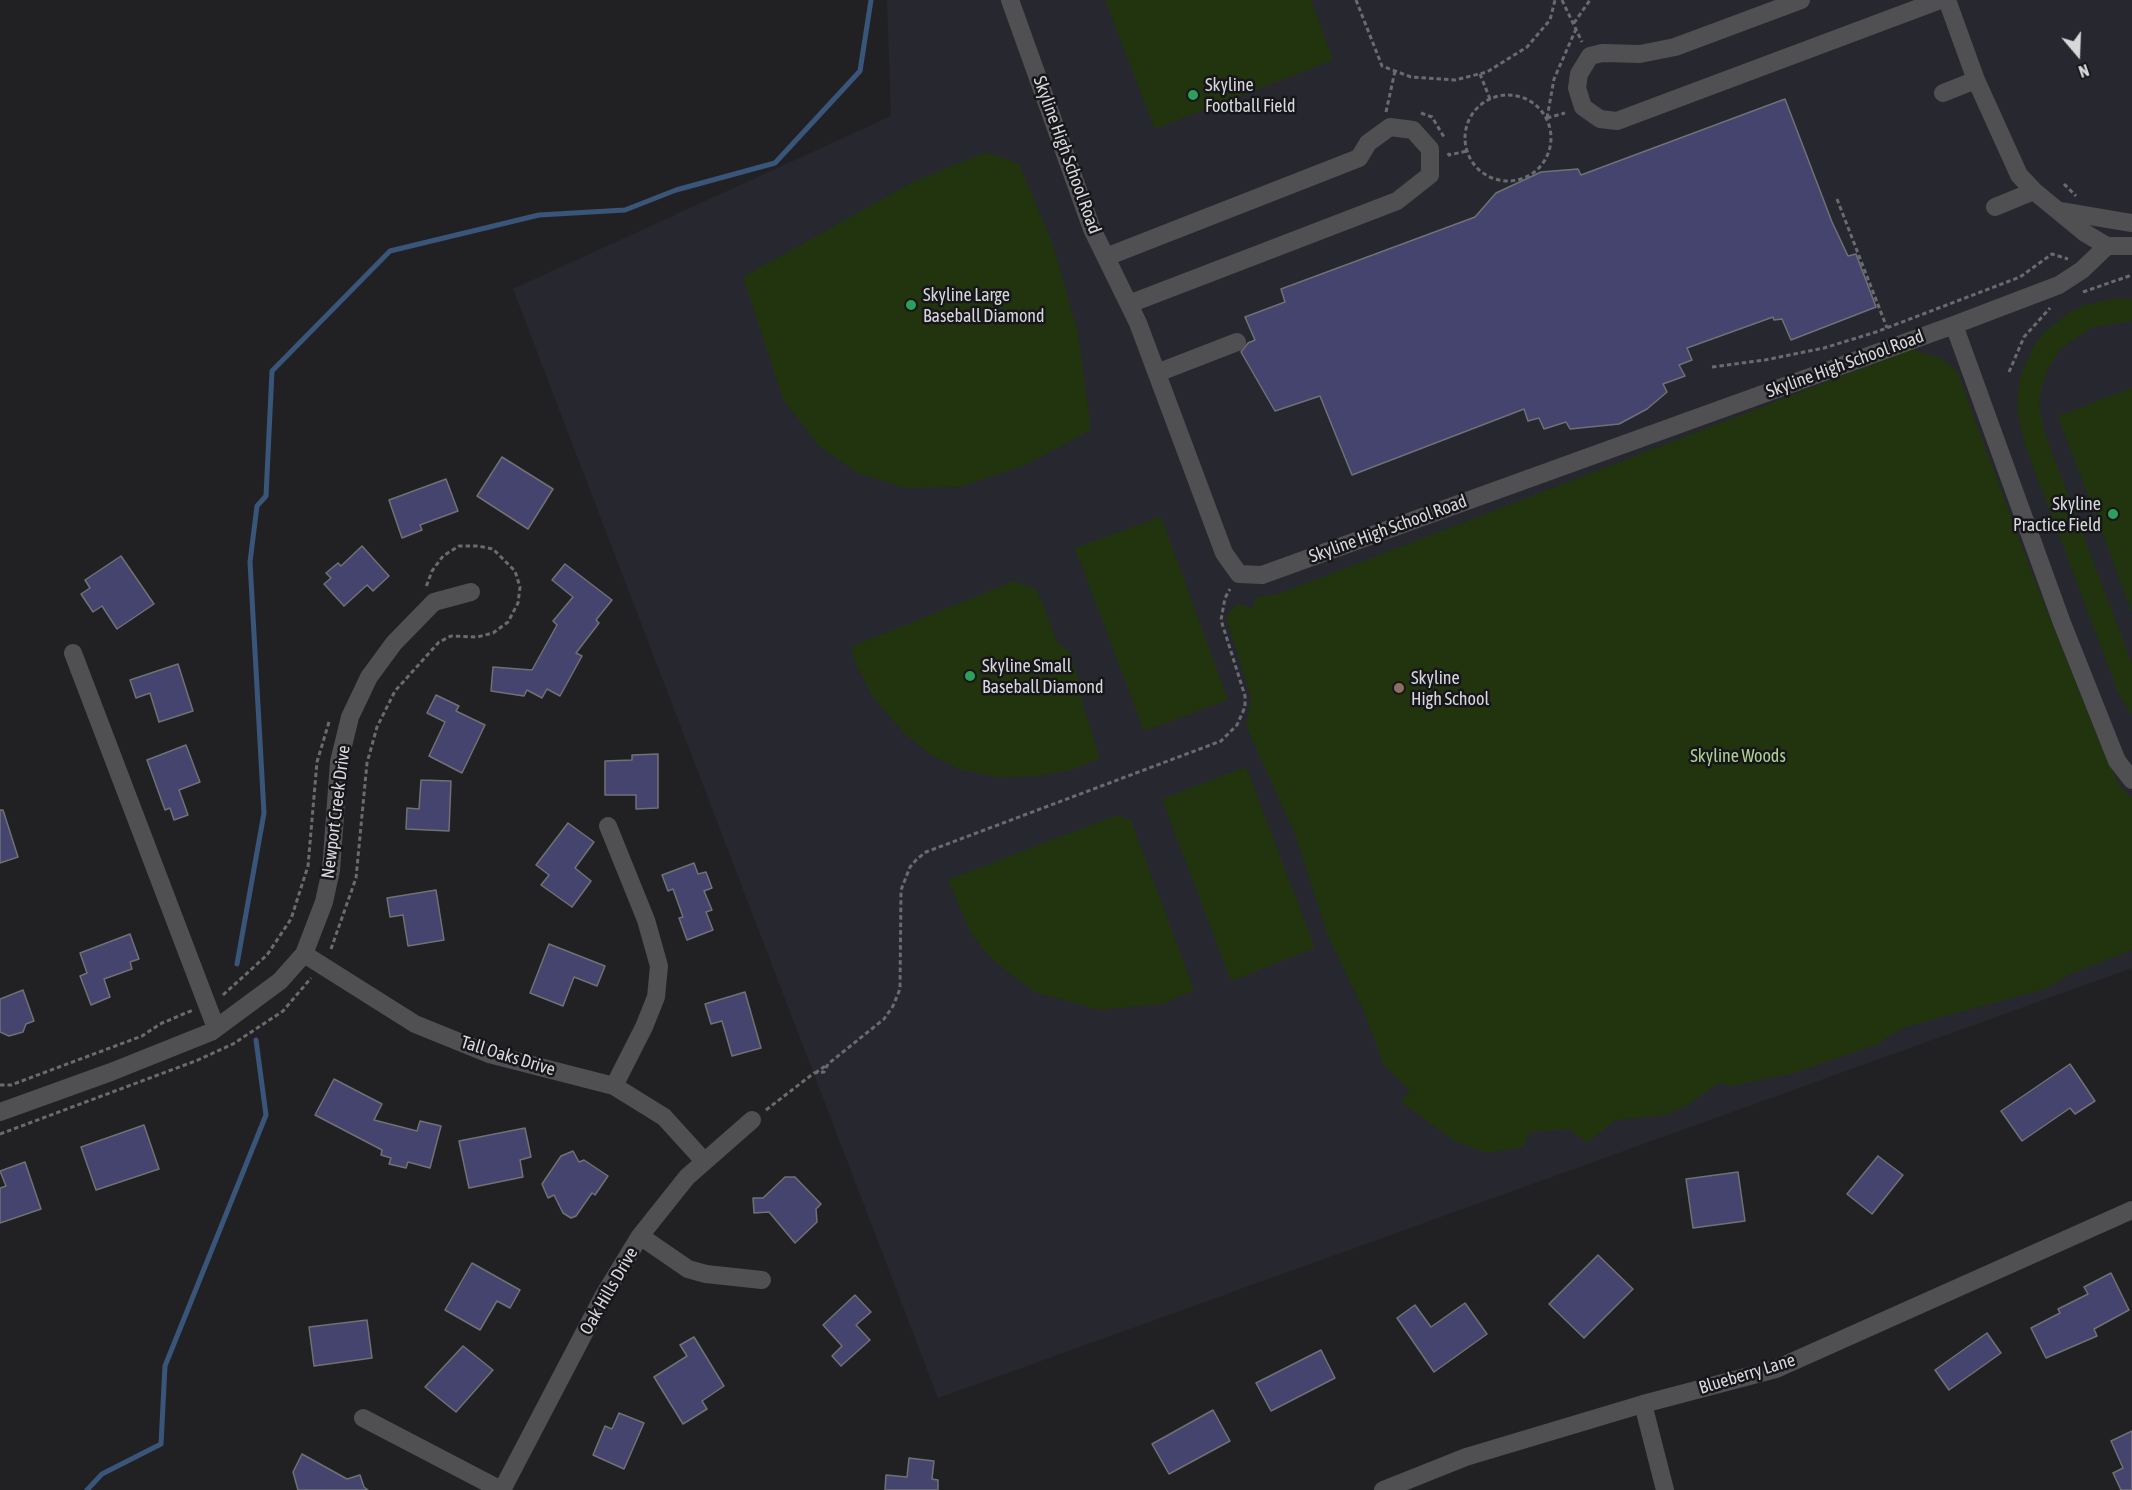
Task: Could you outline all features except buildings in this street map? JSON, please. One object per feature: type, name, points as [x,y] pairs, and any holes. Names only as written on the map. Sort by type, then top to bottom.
[{"type":"street","name":"Skyline High School Road","points":[[1010,0],[1092,229],[1129,304],[1224,553],[1239,574],[1262,575],[1954,325],[2059,285],[2082,270],[2107,246]]},
{"type":"street","points":[[1801,0],[1675,47],[1640,54],[1602,53],[1590,56],[1579,74],[1577,88],[1583,107],[1600,119],[1617,122],[1940,0]]},
{"type":"street","points":[[1947,0],[1977,80],[2019,175],[2034,191],[2085,233],[2107,246],[2132,246]]},
{"type":"street","points":[[1943,93],[1977,80]]},
{"type":"street","points":[[1106,257],[1359,158],[1368,143],[1390,127],[1413,130],[1430,149],[1430,175],[1397,201],[1129,304]]},
{"type":"street","points":[[1995,207],[2034,191]]},
{"type":"street","points":[[2057,211],[2132,223]]},
{"type":"street","points":[[1954,325],[2062,623],[2117,761],[2132,780]]},
{"type":"street","points":[[1156,373],[1237,342]]},
{"type":"street","name":"Newport Creek Drive","points":[[0,1112],[111,1072],[216,1028],[280,981],[304,954],[324,902],[331,870],[339,762],[350,717],[369,677],[394,643],[434,602],[471,592]]},
{"type":"street","points":[[73,653],[216,1028]]},
{"type":"street","points":[[608,826],[646,920],[659,966],[656,997],[614,1086]]},
{"type":"street","name":"Tall Oaks Drive","points":[[304,954],[415,1024],[489,1054],[614,1086],[664,1118],[704,1161]]},
{"type":"street","name":"Oak Hills Drive","points":[[502,1490],[604,1295],[640,1236],[687,1176],[752,1120]]},
{"type":"street","name":"Blueberry Lane","points":[[1383,1490],[1466,1457],[1643,1404],[1781,1367],[2132,1210]]},
{"type":"street","points":[[640,1236],[688,1269],[706,1274],[762,1280]]},
{"type":"street","points":[[1643,1404],[1665,1490]]},
{"type":"street","points":[[363,1418],[502,1490]]},
{"type":"path","points":[[1356,0],[1382,66],[1411,77],[1455,80],[1480,74],[1527,47],[1550,20],[1554,0]]},
{"type":"path","points":[[1562,0],[1590,56]]},
{"type":"path","points":[[1574,23],[1590,0]]},
{"type":"path","points":[[1547,118],[1554,79],[1576,29]]},
{"type":"path","points":[[1480,74],[1490,99]]},
{"type":"path","points":[[1499,95],[1513,95],[1527,99],[1539,107],[1547,118],[1551,132],[1551,146],[1546,159],[1537,170],[1525,177],[1511,181],[1491,176],[1474,164],[1467,151],[1465,136],[1468,123],[1475,110],[1499,95]]},
{"type":"path","points":[[1547,118],[1565,113]]},
{"type":"path","points":[[1449,155],[1467,151]]},
{"type":"path","points":[[1837,199],[1887,328]]},
{"type":"path","points":[[1712,367],[1765,360],[1824,348],[1887,328],[2020,277],[2052,254],[2071,261]]},
{"type":"path","points":[[2079,294],[2132,275]]},
{"type":"path","points":[[2009,372],[2024,337],[2035,322],[2052,307]]},
{"type":"path","points":[[776,1101],[814,1073],[824,1072],[828,1064],[876,1026],[893,1006],[900,989],[902,890],[910,867],[917,859],[926,852],[1221,741],[1237,725],[1245,707],[1245,696],[1221,620],[1225,598],[1239,574]]},
{"type":"shaded area","name":"Skyline High School","points":[[887,0],[2132,0],[2132,968],[938,1398],[513,289],[891,116]]},
{"type":"green space","name":"Skyline Football Field","points":[[1105,0],[1311,0],[1333,60],[1155,129]]},
{"type":"green space","name":"Skyline Large Baseball Diamond","points":[[987,152],[1019,164],[1052,242],[1078,333],[1091,430],[1023,466],[960,487],[907,488],[858,473],[819,446],[783,399],[743,277],[915,181]]},
{"type":"green space","points":[[2118,298],[2132,299],[2132,321],[2093,327],[2061,348],[2047,370],[2039,408],[2045,434],[2132,664],[2132,716],[2118,692],[2024,442],[2017,409],[2020,377],[2034,346],[2044,333],[2070,312],[2085,305]]},
{"type":"green space","name":"Skyline Woods","points":[[1912,349],[1940,358],[1957,371],[2028,563],[2093,726],[2120,787],[2132,797],[2132,950],[2070,974],[2045,989],[1905,1027],[1877,1044],[1794,1073],[1730,1086],[1720,1082],[1688,1105],[1665,1115],[1616,1120],[1588,1142],[1567,1129],[1530,1132],[1523,1147],[1487,1153],[1455,1141],[1401,1102],[1410,1091],[1383,1063],[1363,1009],[1328,936],[1295,834],[1246,726],[1251,697],[1226,617],[1237,604],[1254,608],[1255,598],[1277,594],[1307,583]]},
{"type":"green space","name":"Skyline Practice Field","points":[[2132,388],[2132,612],[2058,416]]},
{"type":"green space","points":[[1161,517],[1228,700],[1144,731],[1075,548]]},
{"type":"green space","name":"Skyline Small Baseball Diamond","points":[[1014,581],[1037,590],[1058,644],[1069,651],[1082,688],[1082,703],[1100,758],[1074,769],[1039,776],[996,777],[960,769],[933,756],[905,734],[873,697],[856,664],[851,647]]},
{"type":"green space","points":[[1246,767],[1315,948],[1231,981],[1162,799]]},
{"type":"green space","points":[[1117,815],[1131,821],[1194,990],[1162,1004],[1100,1010],[1035,992],[1009,973],[987,954],[971,933],[948,880]]},
{"type":"waterway","points":[[237,964],[264,813],[250,562],[257,506],[266,496],[272,371],[390,251],[539,215],[625,210],[676,190],[775,163],[860,71],[871,0]]},
{"type":"waterway","points":[[87,1490],[102,1474],[161,1444],[165,1366],[266,1115],[256,1040]]},
{"type":"place","name":"Skyline Football Field","points":[[1193,95]]},
{"type":"place","name":"Skyline Large Baseball Diamond","points":[[911,305]]},
{"type":"place","name":"Skyline Practice Field","points":[[2113,514]]},
{"type":"place","name":"Skyline Small Baseball Diamond","points":[[970,676]]},
{"type":"place","name":"Skyline High School","points":[[1399,688]]}]
